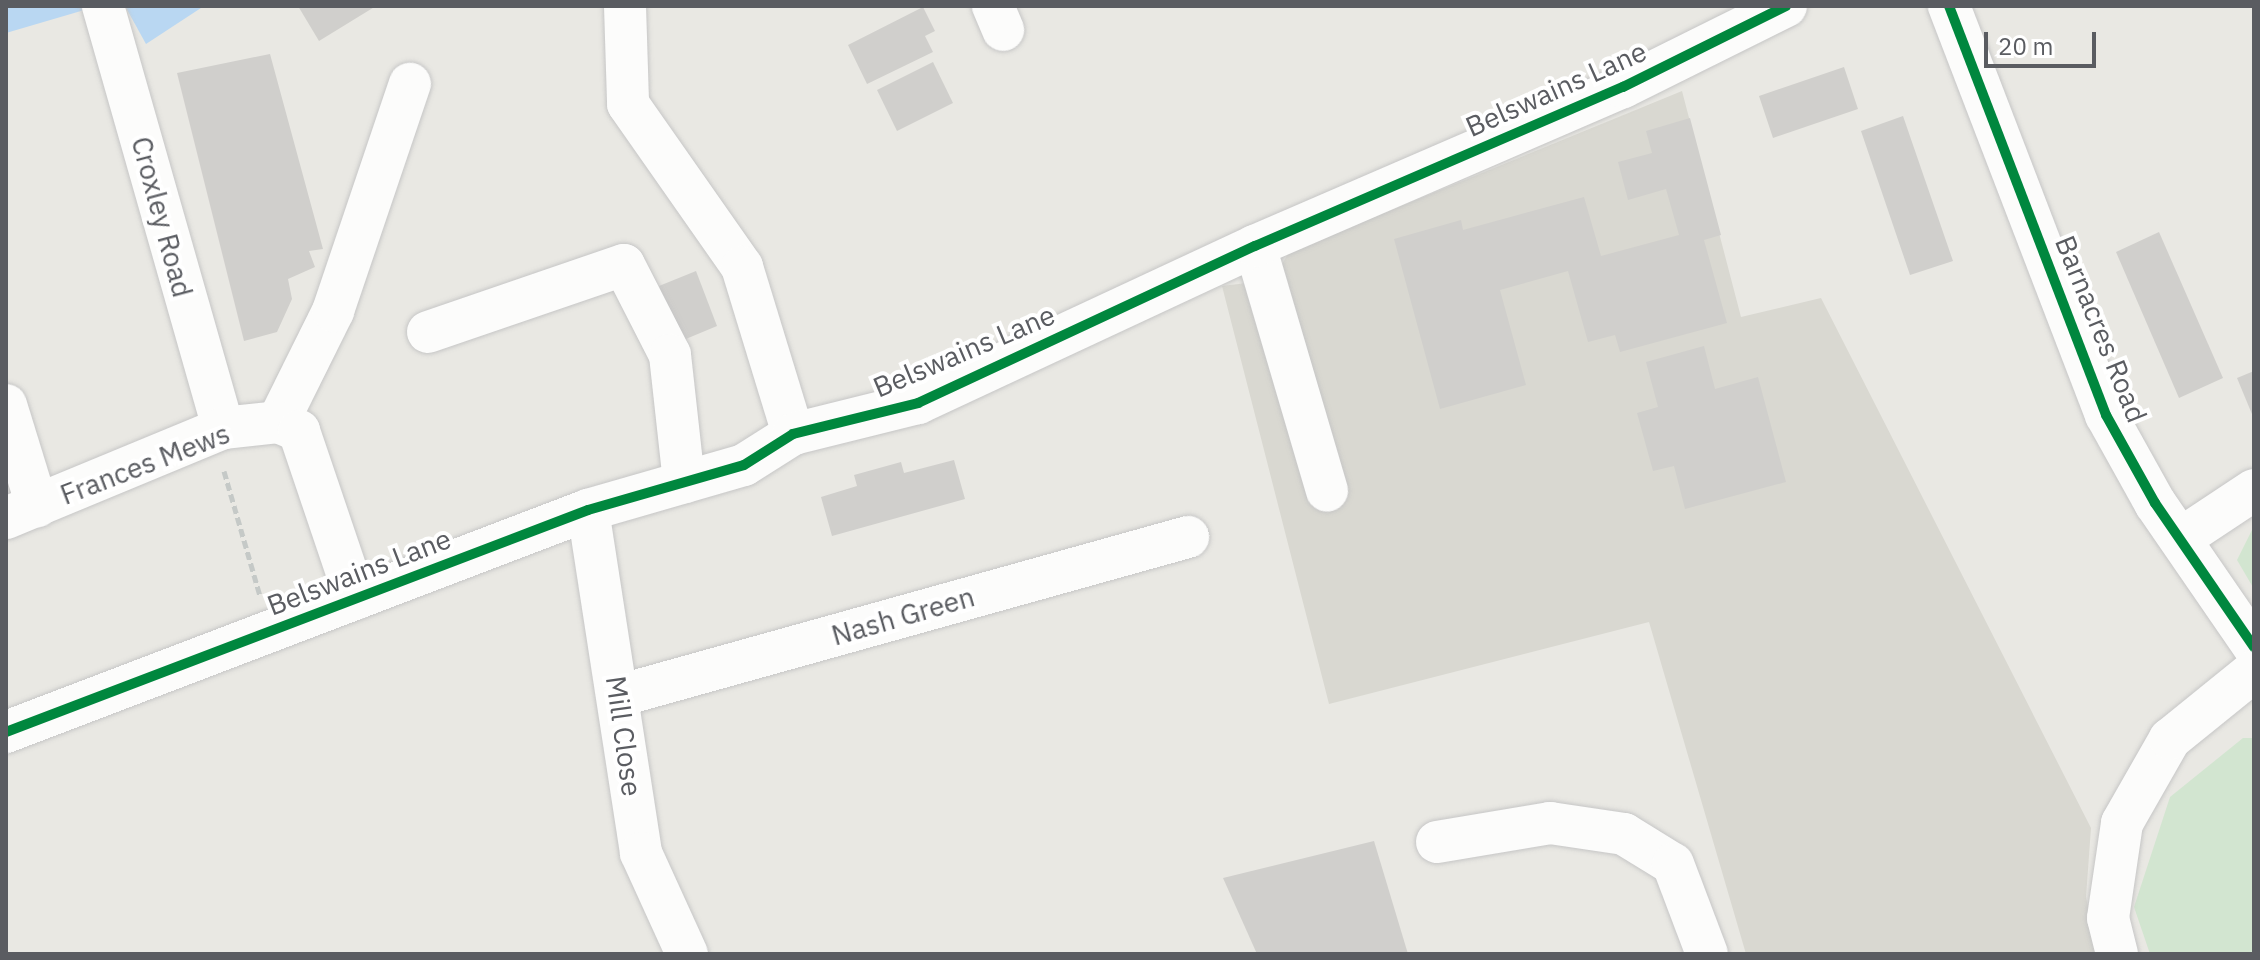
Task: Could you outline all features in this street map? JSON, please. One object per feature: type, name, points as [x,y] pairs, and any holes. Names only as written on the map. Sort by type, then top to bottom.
[{"type":"street","points":[[625,6],[628,104],[742,267],[793,434]]},
{"type":"street","name":"Belswains Lane","points":[[6,732],[588,510],[744,465],[793,434],[918,403],[1255,246],[1623,87],[1786,6]]},
{"type":"street","name":"Barnacres Road","points":[[1949,6],[2106,415],[2155,503],[2183,537],[2254,647]]},
{"type":"street","name":"Croxley Road","points":[[105,13],[223,428]]},
{"type":"street","points":[[356,599],[299,431],[278,422],[333,311],[410,84]]},
{"type":"street","points":[[1255,246],[1327,491]]},
{"type":"street","points":[[428,332],[624,265],[670,355],[684,482]]},
{"type":"street","points":[[6,405],[22,512]]},
{"type":"street","name":"Frances Mews","points":[[22,512],[223,428],[278,422]]},
{"type":"street","points":[[2183,537],[2254,490]]},
{"type":"street","name":"Mill Close","points":[[588,510],[641,853],[687,954]]},
{"type":"street","name":"Nash Green","points":[[618,696],[1188,537]]},
{"type":"street","points":[[2117,954],[2108,918],[2122,823],[2170,739],[2254,671]]},
{"type":"street","points":[[1437,842],[1550,823],[1624,834],[1673,864],[1707,954]]},
{"type":"path","points":[[223,428],[223,469],[270,631]]},
{"type":"shaded area","points":[[1682,91],[1741,317],[1821,298],[2091,828],[2086,897],[2098,954],[1746,954],[1649,622],[1329,704],[1222,286],[1273,280],[1289,252]]},
{"type":"green space","points":[[2254,526],[2254,589],[2237,560]]},
{"type":"green space","points":[[2243,738],[2254,738],[2254,954],[2150,954],[2134,907],[2170,797]]},
{"type":"water","points":[[6,6],[98,6],[6,33]]},
{"type":"water","points":[[125,6],[204,6],[146,44]]},
{"type":"building","points":[[298,6],[376,6],[319,41]]},
{"type":"building","points":[[923,7],[935,31],[925,36],[933,52],[867,84],[848,45]]},
{"type":"building","points":[[270,54],[323,249],[309,251],[315,267],[288,279],[292,299],[277,332],[244,341],[177,73]]},
{"type":"building","points":[[933,62],[953,103],[897,131],[877,90]]},
{"type":"building","points":[[1844,67],[1858,109],[1773,138],[1759,96]]},
{"type":"building","points":[[1903,116],[1953,261],[1910,275],[1861,131]]},
{"type":"building","points":[[1690,118],[1721,235],[1704,240],[1727,323],[1620,352],[1615,335],[1588,342],[1568,271],[1500,290],[1526,385],[1440,409],[1394,239],[1461,220],[1463,230],[1584,197],[1601,256],[1679,235],[1666,189],[1628,200],[1618,162],[1652,153],[1646,131]]},
{"type":"building","points":[[2159,232],[2223,378],[2179,398],[2116,252]]},
{"type":"building","points":[[696,271],[717,326],[681,341],[659,286]]},
{"type":"building","points":[[1704,346],[1715,389],[1758,377],[1786,482],[1685,509],[1674,466],[1653,471],[1637,413],[1658,407],[1646,362]]},
{"type":"building","points":[[2254,371],[2254,419],[2237,378]]},
{"type":"building","points":[[954,460],[965,499],[832,536],[821,497],[857,486],[854,475],[901,462],[904,473]]},
{"type":"building","points":[[1374,841],[1408,954],[1257,954],[1223,878]]},
{"type":"cycle path","points":[[6,732],[588,510],[744,465],[793,434],[918,403],[1255,246],[1623,87],[1786,6]]},
{"type":"cycle path","points":[[1949,6],[2106,415],[2155,503],[2254,647]]}]
